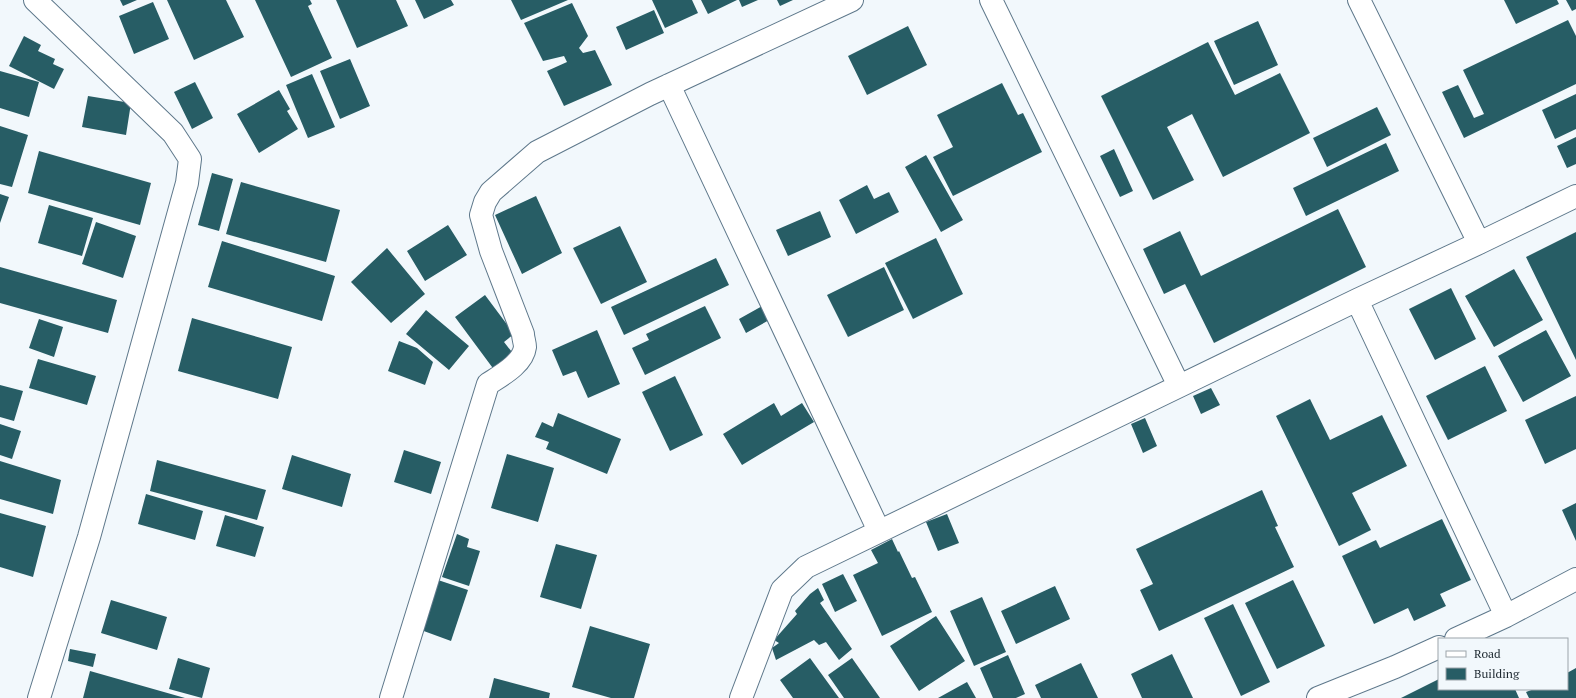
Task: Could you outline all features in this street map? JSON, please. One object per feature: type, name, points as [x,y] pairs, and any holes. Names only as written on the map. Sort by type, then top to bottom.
[{"type":"street","points":[[35,0],[173,133],[190,158],[187,183],[94,521],[40,698]]},
{"type":"street","points":[[391,698],[488,384],[511,368],[521,357],[525,347],[523,334],[491,251],[481,215],[485,202],[491,192],[537,152],[669,86],[852,0]]},
{"type":"street","points":[[991,0],[1179,386]]},
{"type":"street","points":[[1359,0],[1478,243]]},
{"type":"street","points":[[669,86],[879,531]]},
{"type":"street","points":[[741,698],[782,590],[806,567],[1357,300],[1576,196]]},
{"type":"street","points":[[1357,300],[1506,616]]},
{"type":"street","points":[[1458,638],[1506,616],[1576,579]]},
{"type":"street","points":[[1325,697],[1438,647]]},
{"type":"building","points":[[120,0],[137,0],[123,6]]},
{"type":"building","points":[[167,0],[226,0],[244,37],[194,60]]},
{"type":"building","points":[[255,0],[310,0],[312,4],[308,6],[332,58],[291,77]]},
{"type":"building","points":[[336,0],[396,0],[408,26],[357,48]]},
{"type":"building","points":[[415,0],[451,0],[454,5],[424,19]]},
{"type":"building","points":[[511,0],[568,0],[521,20]]},
{"type":"building","points":[[652,0],[692,0],[698,13],[665,28]]},
{"type":"building","points":[[701,0],[737,0],[708,14]]},
{"type":"building","points":[[739,0],[758,0],[742,7]]},
{"type":"building","points":[[777,0],[793,0],[780,6]]},
{"type":"building","points":[[1504,0],[1557,0],[1559,4],[1516,24]]},
{"type":"building","points":[[1566,0],[1576,0],[1576,9],[1572,11]]},
{"type":"building","points":[[153,2],[169,39],[134,54],[119,16]]},
{"type":"building","points":[[572,3],[588,36],[579,48],[583,53],[595,50],[612,85],[564,106],[547,71],[567,62],[564,56],[543,61],[524,23]]},
{"type":"building","points":[[654,10],[664,33],[626,50],[616,27]]},
{"type":"building","points":[[1568,20],[1576,36],[1576,84],[1464,138],[1442,92],[1458,85],[1474,118],[1484,114],[1463,70]]},
{"type":"building","points":[[1258,21],[1278,65],[1234,85],[1214,41]]},
{"type":"building","points":[[908,26],[927,65],[867,95],[848,56]]},
{"type":"building","points":[[24,36],[41,45],[38,51],[55,59],[53,64],[64,69],[54,89],[9,66]]},
{"type":"building","points":[[1208,42],[1235,95],[1280,73],[1310,133],[1223,177],[1192,114],[1167,127],[1194,180],[1153,200],[1101,96]]},
{"type":"building","points":[[350,59],[370,106],[340,119],[320,71]]},
{"type":"building","points":[[0,71],[39,82],[29,117],[0,108]]},
{"type":"building","points":[[312,74],[335,127],[308,138],[286,85]]},
{"type":"building","points":[[195,82],[213,118],[192,129],[174,92]]},
{"type":"building","points":[[1002,83],[1018,115],[1023,113],[1042,152],[953,196],[933,157],[953,147],[937,115]]},
{"type":"building","points":[[279,90],[290,109],[287,111],[298,129],[259,153],[237,114]]},
{"type":"building","points":[[1576,94],[1576,129],[1555,139],[1542,110]]},
{"type":"building","points":[[88,96],[131,103],[126,135],[82,127]]},
{"type":"building","points":[[1377,107],[1391,135],[1327,167],[1313,138]]},
{"type":"building","points":[[0,126],[28,135],[12,187],[0,184]]},
{"type":"building","points":[[1576,137],[1576,164],[1567,168],[1557,146]]},
{"type":"building","points":[[1386,143],[1399,171],[1306,216],[1293,188]]},
{"type":"building","points":[[1114,149],[1133,191],[1120,197],[1100,156]]},
{"type":"building","points":[[39,151],[151,183],[140,225],[28,193]]},
{"type":"building","points":[[926,155],[963,220],[941,232],[905,167]]},
{"type":"building","points":[[212,173],[233,179],[219,231],[198,225]]},
{"type":"building","points":[[241,182],[340,210],[326,262],[226,234]]},
{"type":"building","points":[[867,185],[874,199],[889,192],[899,212],[856,234],[839,200]]},
{"type":"building","points":[[0,194],[9,197],[0,223]]},
{"type":"building","points":[[536,196],[562,253],[522,274],[495,215]]},
{"type":"building","points":[[49,205],[93,218],[82,256],[38,243]]},
{"type":"building","points":[[1338,209],[1366,267],[1214,343],[1185,284],[1164,294],[1143,249],[1180,231],[1201,276]]},
{"type":"building","points":[[820,211],[831,237],[788,256],[776,230]]},
{"type":"building","points":[[96,222],[136,236],[123,278],[82,264]]},
{"type":"building","points":[[448,225],[467,255],[425,281],[407,251]]},
{"type":"building","points":[[620,226],[647,282],[601,304],[573,248]]},
{"type":"building","points":[[1576,232],[1576,360],[1526,257]]},
{"type":"building","points":[[936,238],[963,294],[913,319],[885,263]]},
{"type":"building","points":[[222,241],[335,276],[322,321],[208,287]]},
{"type":"building","points":[[387,248],[425,294],[391,323],[351,282]]},
{"type":"building","points":[[716,258],[729,285],[624,335],[611,307]]},
{"type":"building","points":[[0,267],[117,300],[108,333],[0,303]]},
{"type":"building","points":[[884,267],[904,310],[848,337],[827,295]]},
{"type":"building","points":[[1514,269],[1543,320],[1494,347],[1465,296]]},
{"type":"building","points":[[1451,288],[1476,339],[1435,360],[1409,309]]},
{"type":"building","points":[[485,295],[514,334],[504,342],[515,356],[495,371],[455,317]]},
{"type":"building","points":[[764,305],[771,319],[746,333],[739,319]]},
{"type":"building","points":[[705,306],[721,338],[645,375],[632,348],[649,340],[646,334]]},
{"type":"building","points":[[426,310],[469,346],[449,370],[406,334]]},
{"type":"building","points":[[192,318],[292,347],[278,399],[178,371]]},
{"type":"building","points":[[39,319],[63,327],[54,357],[29,348]]},
{"type":"building","points":[[597,330],[620,384],[588,398],[576,371],[563,376],[552,350]]},
{"type":"building","points":[[1546,330],[1571,376],[1523,402],[1498,356]]},
{"type":"building","points":[[399,341],[417,348],[433,362],[425,385],[388,371]]},
{"type":"building","points":[[38,359],[96,376],[87,405],[29,388]]},
{"type":"building","points":[[1485,366],[1507,411],[1448,440],[1426,396]]},
{"type":"building","points":[[675,376],[703,435],[670,451],[642,392]]},
{"type":"building","points":[[0,385],[23,391],[14,421],[0,417]]},
{"type":"building","points":[[1211,388],[1220,405],[1201,414],[1193,396]]},
{"type":"building","points":[[1576,396],[1576,449],[1545,464],[1525,420]]},
{"type":"building","points":[[1310,399],[1330,440],[1382,415],[1407,466],[1352,493],[1371,530],[1339,546],[1276,416]]},
{"type":"building","points":[[774,403],[781,416],[802,403],[814,422],[742,465],[723,434]]},
{"type":"building","points":[[558,413],[621,439],[607,474],[546,449],[549,442],[535,437],[542,422],[553,427]]},
{"type":"building","points":[[1145,418],[1157,446],[1143,453],[1131,424]]},
{"type":"building","points":[[0,424],[21,431],[12,459],[0,455]]},
{"type":"building","points":[[404,450],[441,462],[431,494],[394,482]]},
{"type":"building","points":[[507,454],[554,468],[538,522],[491,508]]},
{"type":"building","points":[[292,455],[351,474],[342,507],[282,489]]},
{"type":"building","points":[[157,460],[266,490],[257,520],[150,491]]},
{"type":"building","points":[[0,461],[61,480],[53,514],[0,499]]},
{"type":"building","points":[[1262,490],[1278,526],[1275,527],[1294,567],[1159,631],[1140,590],[1153,584],[1136,549]]},
{"type":"building","points":[[146,494],[203,511],[195,540],[138,524]]},
{"type":"building","points":[[1576,503],[1576,541],[1562,510]]},
{"type":"building","points":[[0,513],[46,526],[33,577],[0,567]]},
{"type":"building","points":[[947,514],[959,543],[938,551],[926,522]]},
{"type":"building","points":[[225,515],[264,527],[255,557],[216,546]]},
{"type":"building","points":[[1442,519],[1471,580],[1440,594],[1446,606],[1414,621],[1408,608],[1374,624],[1342,556],[1376,540],[1380,548]]},
{"type":"building","points":[[457,534],[469,539],[467,547],[480,551],[469,586],[442,577]]},
{"type":"building","points":[[892,539],[912,578],[915,577],[932,612],[882,636],[853,575],[878,563],[871,550]]},
{"type":"building","points":[[556,544],[597,555],[581,609],[540,597]]},
{"type":"building","points":[[843,574],[857,601],[835,612],[822,584]]},
{"type":"building","points":[[438,580],[468,590],[451,641],[421,630]]},
{"type":"building","points":[[1293,580],[1325,646],[1277,669],[1245,603]]},
{"type":"building","points":[[1055,586],[1070,619],[1016,644],[1001,611]]},
{"type":"building","points":[[818,588],[824,600],[820,603],[852,649],[839,660],[826,642],[819,645],[814,640],[776,660],[772,648],[779,643],[774,640],[797,614],[795,611],[810,594]]},
{"type":"building","points":[[982,597],[1006,652],[974,666],[950,611]]},
{"type":"building","points":[[111,600],[167,617],[157,650],[101,633]]},
{"type":"building","points":[[1233,604],[1270,682],[1241,696],[1204,618]]},
{"type":"building","points":[[936,616],[965,661],[919,691],[890,646]]},
{"type":"building","points":[[590,626],[650,644],[634,698],[611,698],[572,687]]},
{"type":"building","points":[[70,649],[96,654],[93,667],[68,661]]},
{"type":"building","points":[[1172,654],[1193,698],[1142,698],[1131,674]]},
{"type":"building","points":[[1008,655],[1025,694],[1016,698],[993,698],[980,668]]},
{"type":"building","points":[[178,658],[210,668],[202,698],[169,689]]},
{"type":"building","points":[[810,658],[839,698],[793,698],[780,680]]},
{"type":"building","points":[[852,658],[880,698],[844,698],[828,675]]},
{"type":"building","points":[[1081,663],[1098,698],[1041,698],[1035,685]]},
{"type":"building","points":[[1576,668],[1576,698],[1529,698],[1526,692],[1531,690],[1568,690],[1568,672]]},
{"type":"building","points":[[90,671],[185,698],[83,698]]},
{"type":"building","points":[[494,678],[550,693],[549,698],[489,698]]},
{"type":"building","points":[[1438,680],[1438,690],[1515,690],[1519,698],[1401,698]]},
{"type":"building","points":[[967,682],[976,698],[938,698]]}]
